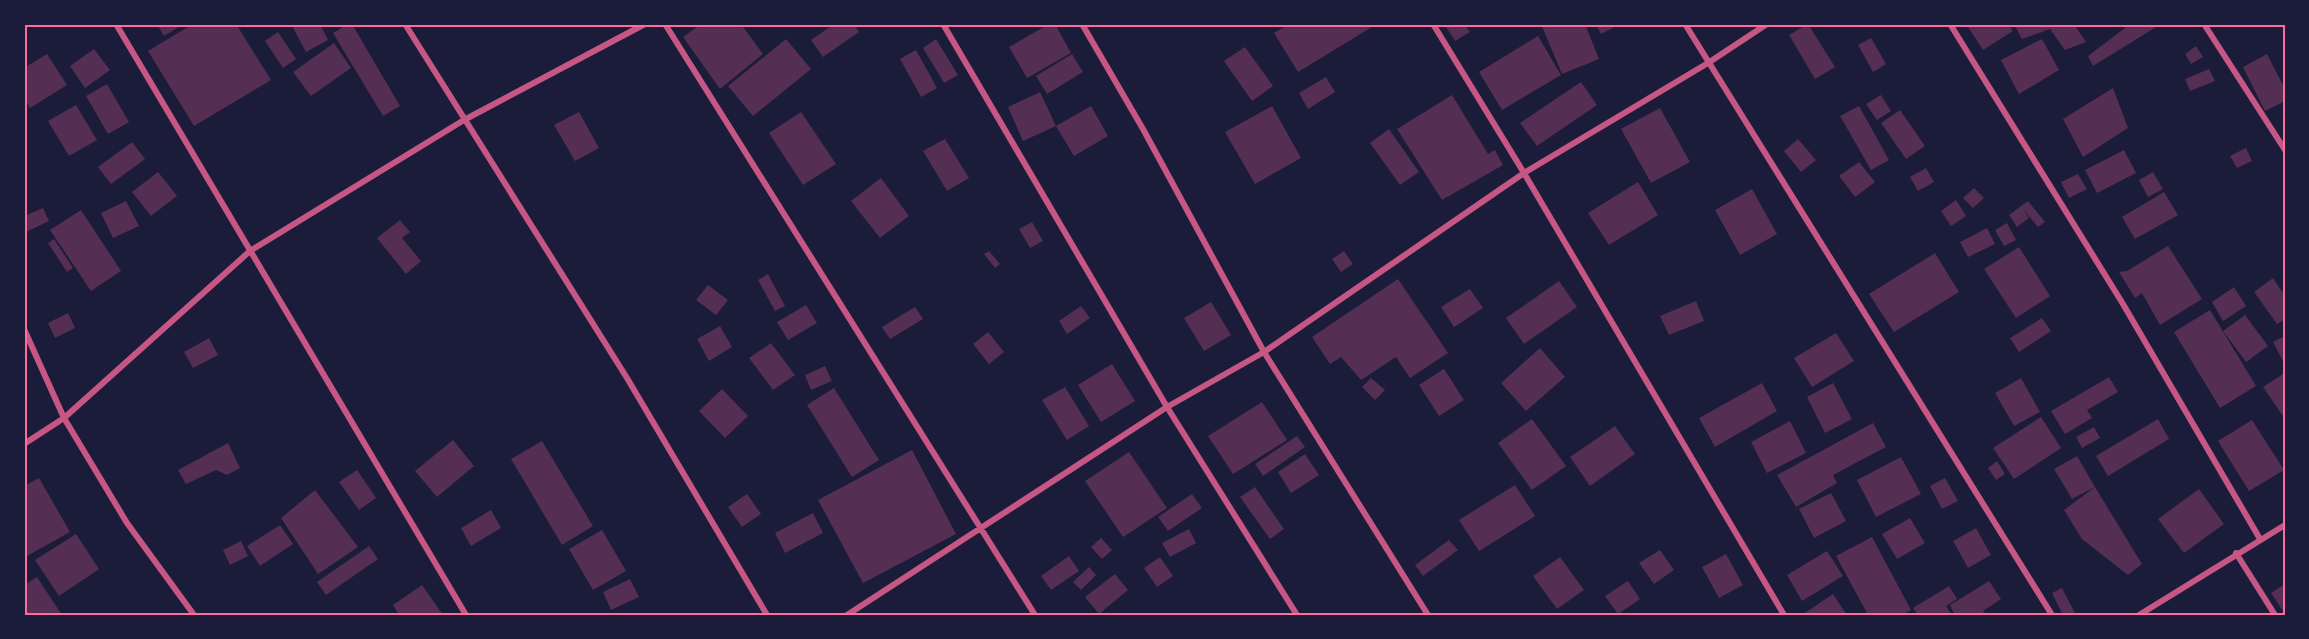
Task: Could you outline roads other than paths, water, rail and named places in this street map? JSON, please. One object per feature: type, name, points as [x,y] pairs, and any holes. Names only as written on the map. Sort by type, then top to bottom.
[{"type":"street","points":[[116,24],[466,615]]},
{"type":"street","points":[[405,24],[627,378],[767,615]]},
{"type":"street","points":[[24,444],[64,418],[250,251],[464,120],[645,24]]},
{"type":"street","points":[[665,24],[1035,615]]},
{"type":"street","points":[[943,24],[1167,407],[1297,615]]},
{"type":"street","points":[[1082,24],[1143,129],[1264,352],[1428,615]]},
{"type":"street","points":[[1433,24],[1524,173],[1784,615]]},
{"type":"street","points":[[1685,24],[2052,615]]},
{"type":"street","points":[[847,615],[1167,407],[1264,352],[1524,173],[1708,63],[1767,24]]},
{"type":"street","points":[[1950,24],[2123,304],[2260,539]]},
{"type":"street","points":[[2204,24],[2285,150]]},
{"type":"street","points":[[24,328],[64,418],[127,523],[194,615]]},
{"type":"street","points":[[2139,615],[2236,553],[2285,525]]},
{"type":"street","points":[[2236,553],[2276,615]]}]
